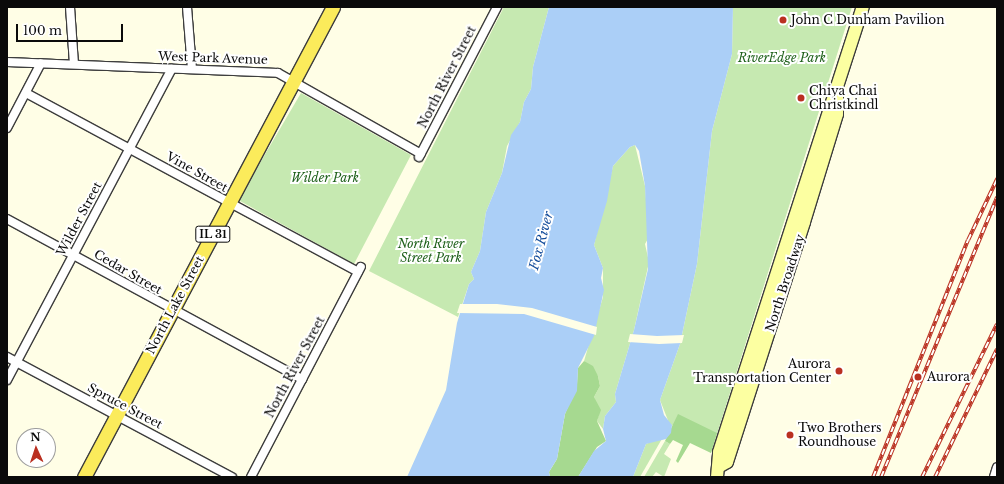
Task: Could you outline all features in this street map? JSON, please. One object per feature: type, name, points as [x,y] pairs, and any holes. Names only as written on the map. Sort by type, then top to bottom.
[{"type":"main road","name":"North Lake Street","points":[[84,477],[333,7]]},
{"type":"main road","name":"North Broadway","points":[[718,471],[728,462],[806,214],[837,114],[837,95],[863,7]]},
{"type":"street","points":[[70,7],[74,64]]},
{"type":"street","points":[[187,7],[192,69]]},
{"type":"street","name":"North River Street","points":[[420,156],[497,7]]},
{"type":"street","name":"West Park Avenue","points":[[7,62],[172,69],[265,70],[294,81],[420,156]]},
{"type":"street","points":[[7,128],[41,63]]},
{"type":"street","name":"Wilder Street","points":[[7,380],[172,69]]},
{"type":"street","name":"Vine Street","points":[[26,93],[230,203],[359,270]]},
{"type":"street","name":"Cedar Street","points":[[7,219],[302,379]]},
{"type":"street","name":"North River Street","points":[[251,477],[359,270]]},
{"type":"street","name":"Spruce Street","points":[[7,357],[232,477]]},
{"type":"street","points":[[994,477],[997,467]]},
{"type":"green space","name":"North River Street Park","points":[[504,7],[549,7],[533,67],[531,89],[524,102],[520,122],[507,146],[502,173],[486,212],[480,251],[471,272],[474,279],[469,284],[458,317],[369,271]]},
{"type":"green space","name":"RiverEdge Park","points":[[733,7],[852,7],[711,453],[669,423],[660,400],[680,344],[697,264],[712,131],[732,54]]},
{"type":"green space","name":"Wilder Park","points":[[301,93],[411,155],[354,264],[240,201],[241,195]]},
{"type":"green space","points":[[635,145],[645,186],[649,237],[645,244],[649,262],[634,330],[615,394],[616,402],[605,416],[603,429],[597,421],[599,414],[594,397],[600,386],[598,376],[584,361],[603,297],[603,268],[594,245],[613,166],[630,147]]},
{"type":"green space","points":[[584,361],[593,366],[598,376],[600,386],[594,397],[601,410],[597,421],[606,441],[597,447],[578,477],[550,477],[549,472],[557,459],[565,414],[577,384],[578,368]]},
{"type":"green space","points":[[678,414],[717,433],[711,453],[690,443],[678,463],[676,461],[683,445],[673,440],[670,444],[665,441]]},
{"type":"green space","points":[[663,437],[640,477],[633,477],[646,444]]},
{"type":"green space","points":[[665,441],[670,444],[664,454],[671,459],[664,477],[656,472],[652,477],[644,477]]},
{"type":"water","name":"Fox River","points":[[549,7],[733,7],[732,54],[712,131],[697,264],[680,344],[660,400],[664,415],[672,425],[671,433],[666,439],[646,444],[633,477],[578,477],[594,451],[606,441],[603,429],[605,416],[616,402],[615,394],[634,330],[648,269],[645,186],[639,151],[635,145],[630,147],[613,166],[607,201],[594,245],[603,268],[601,278],[604,290],[594,336],[578,368],[577,391],[565,414],[557,459],[549,472],[550,477],[407,477],[446,390],[457,323],[469,284],[474,279],[471,272],[480,251],[486,212],[502,173],[511,135],[520,122],[524,102],[531,89],[533,67]]},
{"type":"pier","points":[[460,304],[497,304],[532,308],[597,327],[596,335],[524,314],[457,313]]},
{"type":"pier","points":[[630,334],[657,336],[684,335],[682,343],[659,344],[628,342]]},
{"type":"railway","points":[[873,477],[968,240],[997,179]]},
{"type":"railway","points":[[881,477],[997,197]]},
{"type":"railway","points":[[922,477],[997,324]]},
{"type":"railway","points":[[935,477],[997,349]]},
{"type":"place","name":"John C Dunham Pavilion","points":[[783,20]]},
{"type":"place","name":"Chiya Chai Christkindl","points":[[801,98]]},
{"type":"place","name":"Aurora Transportation Center","points":[[839,371]]},
{"type":"place","name":"Aurora","points":[[918,377]]},
{"type":"place","name":"Two Brothers Roundhouse","points":[[790,435]]}]
